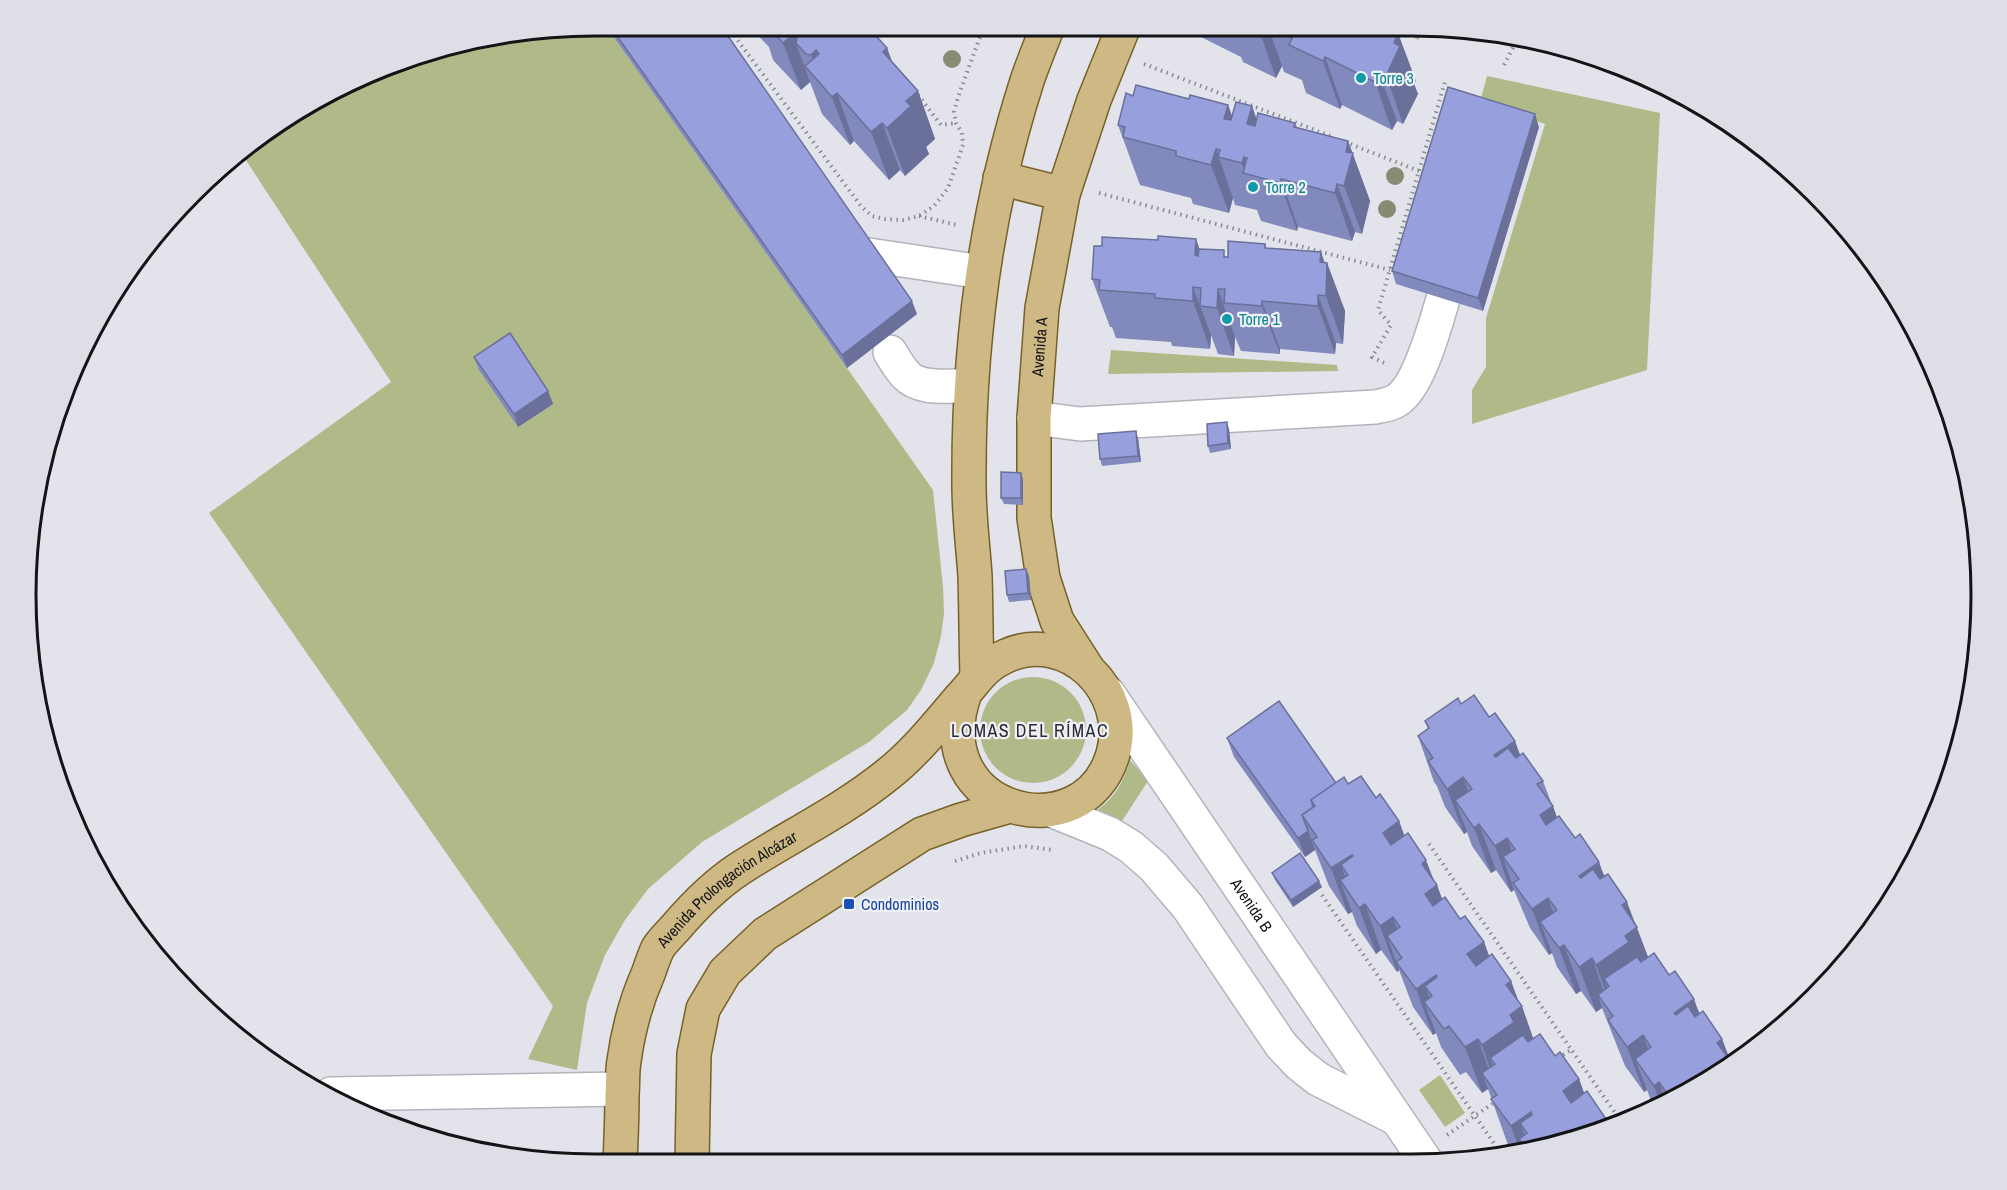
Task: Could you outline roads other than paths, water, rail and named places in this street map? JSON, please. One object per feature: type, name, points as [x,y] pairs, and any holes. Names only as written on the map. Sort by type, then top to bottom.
[{"type":"main road","points":[[971,685],[975,574],[969,485],[971,386],[982,272],[1000,178],[1027,81],[1044,36]]},
{"type":"main road","name":"Avenida A","points":[[1087,668],[1057,621],[1043,578],[1034,518],[1034,418],[1042,308],[1063,194],[1094,100],[1120,36]]},
{"type":"main road","points":[[1000,178],[1063,194]]},
{"type":"main road","points":[[1030,650],[1050,651],[1070,657],[1087,668],[1108,693],[1115,714],[1117,735],[1113,756],[1104,775],[1090,791],[1072,803],[1051,810],[1031,811],[993,798],[978,785],[966,769],[959,750],[956,731],[958,712],[971,685],[992,663],[1010,654],[1030,650]]},
{"type":"main road","name":"Avenida Prolongación Alcázar","points":[[620,1154],[623,1062],[639,994],[659,947],[696,904],[738,870],[801,833],[888,775],[928,736],[971,685]]},
{"type":"main road","points":[[692,1154],[694,1054],[703,1009],[725,972],[765,934],[922,834],[1011,806]]},
{"type":"street","points":[[853,300],[827,264],[869,255],[982,272]]},
{"type":"street","points":[[1034,418],[1080,424],[1389,405],[1401,398],[1409,389],[1430,341],[1443,299]]},
{"type":"street","points":[[890,352],[907,377],[915,382],[931,385],[971,386]]},
{"type":"street","name":"Avenida B","points":[[1108,693],[1396,1119]]},
{"type":"street","name":"Avenida B","points":[[1051,810],[1110,834],[1131,847],[1154,867],[1188,907],[1281,1045],[1299,1064],[1318,1078],[1396,1119],[1436,1150]]},
{"type":"street","points":[[344,1094],[622,1089]]},
{"type":"place","name":"Torre 3","points":[[1361,78]]},
{"type":"place","name":"Torre 2","points":[[1253,187]]},
{"type":"place","name":"Torre 1","points":[[1227,319]]},
{"type":"place","name":"Condominios","points":[[849,904]]},
{"type":"district","name":"LOMAS DEL RÍMAC","points":[[1030,730]]}]
